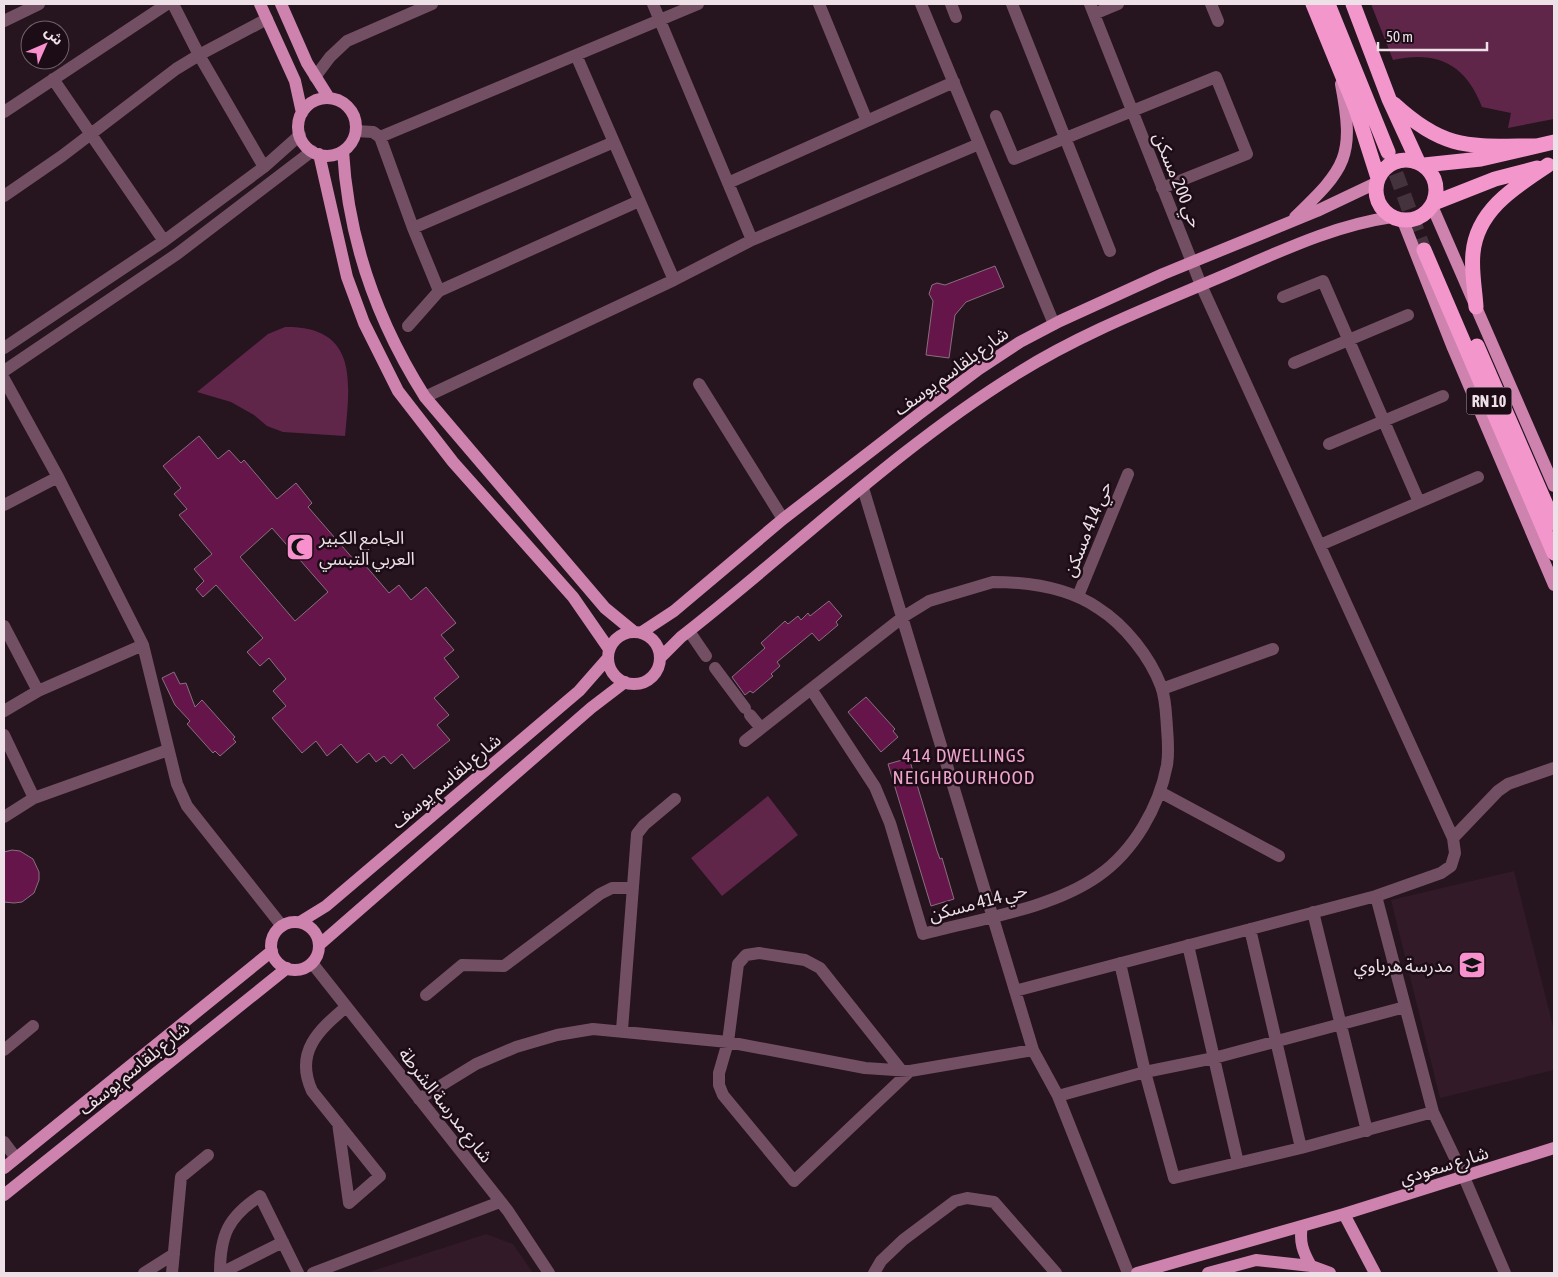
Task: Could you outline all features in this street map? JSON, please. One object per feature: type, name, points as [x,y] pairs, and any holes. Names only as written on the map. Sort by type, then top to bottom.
[{"type":"highway","points":[[1313,4],[1356,109],[1377,181],[1376,196],[1380,206],[1397,219],[1421,217],[1433,205],[1495,179],[1551,165]]},
{"type":"highway","points":[[1328,4],[1392,151],[1338,4]]},
{"type":"highway","points":[[1353,4],[1389,99],[1421,164]]},
{"type":"highway","points":[[1389,99],[1415,123],[1449,141],[1471,146],[1535,146]]},
{"type":"highway","points":[[1421,164],[1467,162],[1554,142]]},
{"type":"highway","points":[[1377,181],[1391,164],[1409,160],[1421,164],[1430,171],[1436,186],[1433,205]]},
{"type":"highway","points":[[1476,307],[1473,255],[1483,223],[1504,197],[1551,165]]},
{"type":"highway","name":"RN 10","points":[[1554,523],[1429,248],[1554,552]]},
{"type":"main road","points":[[260,4],[296,81],[302,113]]},
{"type":"main road","points":[[281,4],[315,77],[329,98]]},
{"type":"main road","points":[[1290,222],[1333,179],[1344,158],[1347,118],[1337,62]]},
{"type":"main road","points":[[329,98],[346,105],[353,112],[356,131],[354,139],[343,151],[336,154],[316,153],[307,147],[298,128],[302,113],[308,105],[318,99],[329,98]]},
{"type":"main road","points":[[343,151],[346,188],[354,231],[374,296],[390,337],[425,397],[605,608],[637,632],[655,642],[661,657]]},
{"type":"main road","points":[[316,153],[347,277],[364,323],[398,391],[453,462],[573,597],[609,654],[613,673],[624,682],[640,684],[648,680],[655,674],[661,657],[689,632],[938,427],[1017,374],[1072,342],[1202,285],[1314,237],[1368,221],[1397,219],[1554,585]]},
{"type":"main road","name":"شارع بلقاسم يوسف","points":[[637,632],[674,611],[783,519],[979,369],[1020,342],[1054,324],[1192,262],[1290,222],[1377,181]]},
{"type":"main road","points":[[1433,205],[1554,486]]},
{"type":"main road","points":[[609,654],[618,637],[637,632]]},
{"type":"main road","name":"شارع بلقاسم يوسف","points":[[300,922],[326,906],[572,697],[595,675],[609,654]]},
{"type":"main road","points":[[319,945],[591,708],[624,682]]},
{"type":"main road","points":[[292,922],[300,922],[314,930],[319,945],[318,953],[312,963],[302,969],[287,968],[275,959],[272,951],[273,935],[282,926],[292,922]]},
{"type":"main road","name":"شارع بلقاسم يوسف","points":[[4,1168],[272,951]]},
{"type":"main road","name":"شارع بلقاسم يوسف","points":[[4,1195],[287,968]]},
{"type":"main road","name":"شارع سعودي","points":[[1137,1273],[1344,1214],[1554,1148]]},
{"type":"main road","points":[[1344,1214],[1375,1273]]},
{"type":"main road","points":[[1302,1226],[1300,1238],[1303,1252],[1311,1266]]},
{"type":"main road","points":[[1208,1273],[1256,1260],[1311,1266],[1330,1273]]},
{"type":"street","points":[[4,21],[39,4]]},
{"type":"street","points":[[4,112],[167,4]]},
{"type":"street","points":[[173,4],[199,55],[264,167]]},
{"type":"street","points":[[315,77],[330,57],[347,41],[432,4]]},
{"type":"street","points":[[653,4],[752,240]]},
{"type":"street","points":[[380,137],[698,4]]},
{"type":"street","points":[[819,4],[867,121]]},
{"type":"street","points":[[922,4],[1054,324]]},
{"type":"street","points":[[950,4],[956,17]]},
{"type":"street","points":[[1012,4],[1110,251]]},
{"type":"street","points":[[1092,9],[1118,4]]},
{"type":"street","points":[[1211,4],[1218,21]]},
{"type":"street","name":"حي 200 مسكن","points":[[1092,9],[1202,285],[1453,838]]},
{"type":"street","points":[[4,196],[92,134],[176,70],[199,55],[267,19]]},
{"type":"street","points":[[576,55],[674,280]]},
{"type":"street","points":[[996,116],[1014,159],[1216,77],[1247,154],[1162,188]]},
{"type":"street","points":[[53,79],[164,241]]},
{"type":"street","points":[[728,183],[954,82]]},
{"type":"street","points":[[356,131],[373,132],[380,137],[413,228],[439,291]]},
{"type":"street","points":[[4,348],[164,241],[264,167],[300,135]]},
{"type":"street","points":[[413,228],[614,142]]},
{"type":"street","points":[[425,397],[674,280],[752,240],[979,144]]},
{"type":"street","points":[[4,371],[177,254],[316,153]]},
{"type":"street","points":[[408,326],[439,291],[639,201]]},
{"type":"street","points":[[1284,297],[1323,281],[1419,502]]},
{"type":"street","points":[[1294,363],[1408,315]]},
{"type":"street","points":[[4,379],[58,477],[143,645],[176,784],[187,806],[282,926]]},
{"type":"street","points":[[699,384],[783,519]]},
{"type":"street","points":[[1329,444],[1443,396]]},
{"type":"street","name":"حي 414 مسكن","points":[[1078,596],[1128,474]]},
{"type":"street","points":[[4,504],[58,477]]},
{"type":"street","points":[[1320,545],[1478,477]]},
{"type":"street","points":[[863,488],[1033,1050],[1058,1096],[1128,1273]]},
{"type":"street","name":"حي 414 مسكن","points":[[745,741],[761,728],[903,617],[929,602],[993,582],[1024,582],[1078,596],[1099,608],[1131,639],[1153,667],[1162,688],[1166,715],[1167,758],[1160,792],[1150,814],[1134,840],[1099,876],[1047,901],[923,934],[890,823],[875,787],[811,689]]},
{"type":"street","points":[[4,626],[38,691]]},
{"type":"street","points":[[689,632],[706,656]]},
{"type":"street","points":[[4,711],[38,691],[143,645]]},
{"type":"street","points":[[1162,688],[1273,649]]},
{"type":"street","points":[[715,668],[761,728]]},
{"type":"street","points":[[4,735],[34,798]]},
{"type":"street","points":[[4,817],[34,798],[168,750]]},
{"type":"street","points":[[1015,991],[1376,896],[1441,873],[1451,866],[1455,853],[1453,838],[1503,787],[1554,768]]},
{"type":"street","points":[[1160,792],[1279,856]]},
{"type":"street","points":[[622,1030],[638,834],[644,825],[675,799]]},
{"type":"street","points":[[426,995],[462,966],[504,966],[600,894],[612,888],[633,888]]},
{"type":"street","points":[[1376,896],[1433,1112],[1464,1177],[1505,1273]]},
{"type":"street","points":[[1313,912],[1367,1132]]},
{"type":"street","points":[[1250,929],[1301,1148]]},
{"type":"street","points":[[1188,945],[1238,1163]]},
{"type":"street","points":[[760,953],[811,961],[820,968],[905,1070],[794,1181],[723,1095],[719,1085],[728,1042],[738,964],[746,955],[760,953]]},
{"type":"street","name":"شارع مدرسة الشرطة","points":[[312,963],[500,1202],[549,1273]]},
{"type":"street","points":[[1120,963],[1145,1072],[1174,1178],[1367,1132],[1433,1112]]},
{"type":"street","points":[[338,1123],[348,1203],[380,1176],[338,1123],[312,1091],[306,1079],[305,1066],[314,1039],[322,1028],[346,1007]]},
{"type":"street","points":[[1058,1096],[1145,1072],[1214,1058],[1405,1007]]},
{"type":"street","points":[[4,1050],[32,1026]]},
{"type":"street","points":[[419,1099],[476,1064],[516,1047],[557,1035],[593,1029],[622,1030],[728,1042],[865,1068],[905,1070],[1033,1050]]},
{"type":"street","points":[[4,1142],[16,1158]]},
{"type":"street","points":[[172,1273],[181,1177],[208,1156]]},
{"type":"street","points":[[220,1273],[222,1242],[226,1229],[237,1214],[260,1196],[298,1273]]},
{"type":"street","points":[[874,1273],[882,1261],[904,1240],[954,1201],[967,1198],[994,1202],[1056,1273]]},
{"type":"street","points":[[313,1273],[500,1202]]},
{"type":"street","points":[[220,1273],[282,1242]]},
{"type":"street","points":[[144,1273],[174,1254]]},
{"type":"shaded area","points":[[1371,4],[1554,4],[1554,119],[1508,128],[1511,113],[1482,107],[1468,81],[1459,71],[1448,64],[1437,59],[1424,57],[1393,60]]},
{"type":"shaded area","points":[[285,327],[309,329],[326,336],[338,347],[345,361],[348,378],[345,436],[283,432],[267,426],[254,415],[231,402],[197,392],[268,334]]},
{"type":"shaded area","points":[[768,796],[798,835],[722,896],[691,858]]},
{"type":"shaded area","name":"مدرسة هرباوي","points":[[1514,871],[1554,1030],[1554,1070],[1440,1098],[1391,900]]},
{"type":"shaded area","points":[[486,1234],[513,1244],[533,1273],[366,1273]]},
{"type":"building","points":[[995,266],[1004,287],[966,302],[955,315],[949,358],[926,355],[933,301],[929,294],[932,285],[937,283],[945,285]]},
{"type":"building","points":[[199,436],[218,459],[229,450],[241,463],[244,460],[277,499],[296,483],[312,503],[308,507],[355,561],[359,558],[389,593],[399,585],[411,600],[426,587],[456,623],[441,635],[454,650],[444,658],[459,677],[434,698],[449,715],[437,725],[450,740],[414,769],[402,754],[391,764],[384,756],[376,762],[369,753],[357,763],[341,744],[327,756],[316,741],[302,753],[272,718],[286,706],[273,691],[286,679],[269,658],[260,666],[247,652],[263,638],[216,585],[203,597],[196,589],[204,581],[194,569],[212,554],[179,515],[187,509],[174,494],[181,488],[163,466]],"holes":[[[272,528],[328,592],[295,621],[240,557]]]},
{"type":"building","points":[[829,601],[842,616],[836,622],[838,625],[819,641],[812,633],[777,662],[780,666],[771,674],[773,676],[753,693],[750,691],[745,695],[732,677],[765,648],[761,643],[785,621],[788,624],[798,616],[801,620],[808,613],[810,616]]},
{"type":"building","points":[[174,672],[180,684],[186,683],[195,707],[202,700],[235,737],[233,739],[236,742],[220,756],[215,751],[213,753],[187,724],[190,721],[175,705],[162,678]]},
{"type":"building","points":[[866,697],[895,729],[893,731],[898,737],[881,752],[848,712]]},
{"type":"building","points":[[909,758],[937,851],[940,859],[942,858],[954,899],[931,906],[888,764]]},
{"type":"building","points":[[20,851],[33,859],[39,872],[39,880],[34,893],[22,902],[14,903],[4,902],[4,852]]},
{"type":"tunnel","points":[[1388,152],[1424,250]]},
{"type":"place","name":"الجامع الكبير العربي التبسي","points":[[300,547]]},
{"type":"place","name":"مدرسة هرباوي","points":[[1472,965]]},
{"type":"district","name":"414 DWELLINGS NEIGHBOURHOOD","points":[[964,766]]}]
